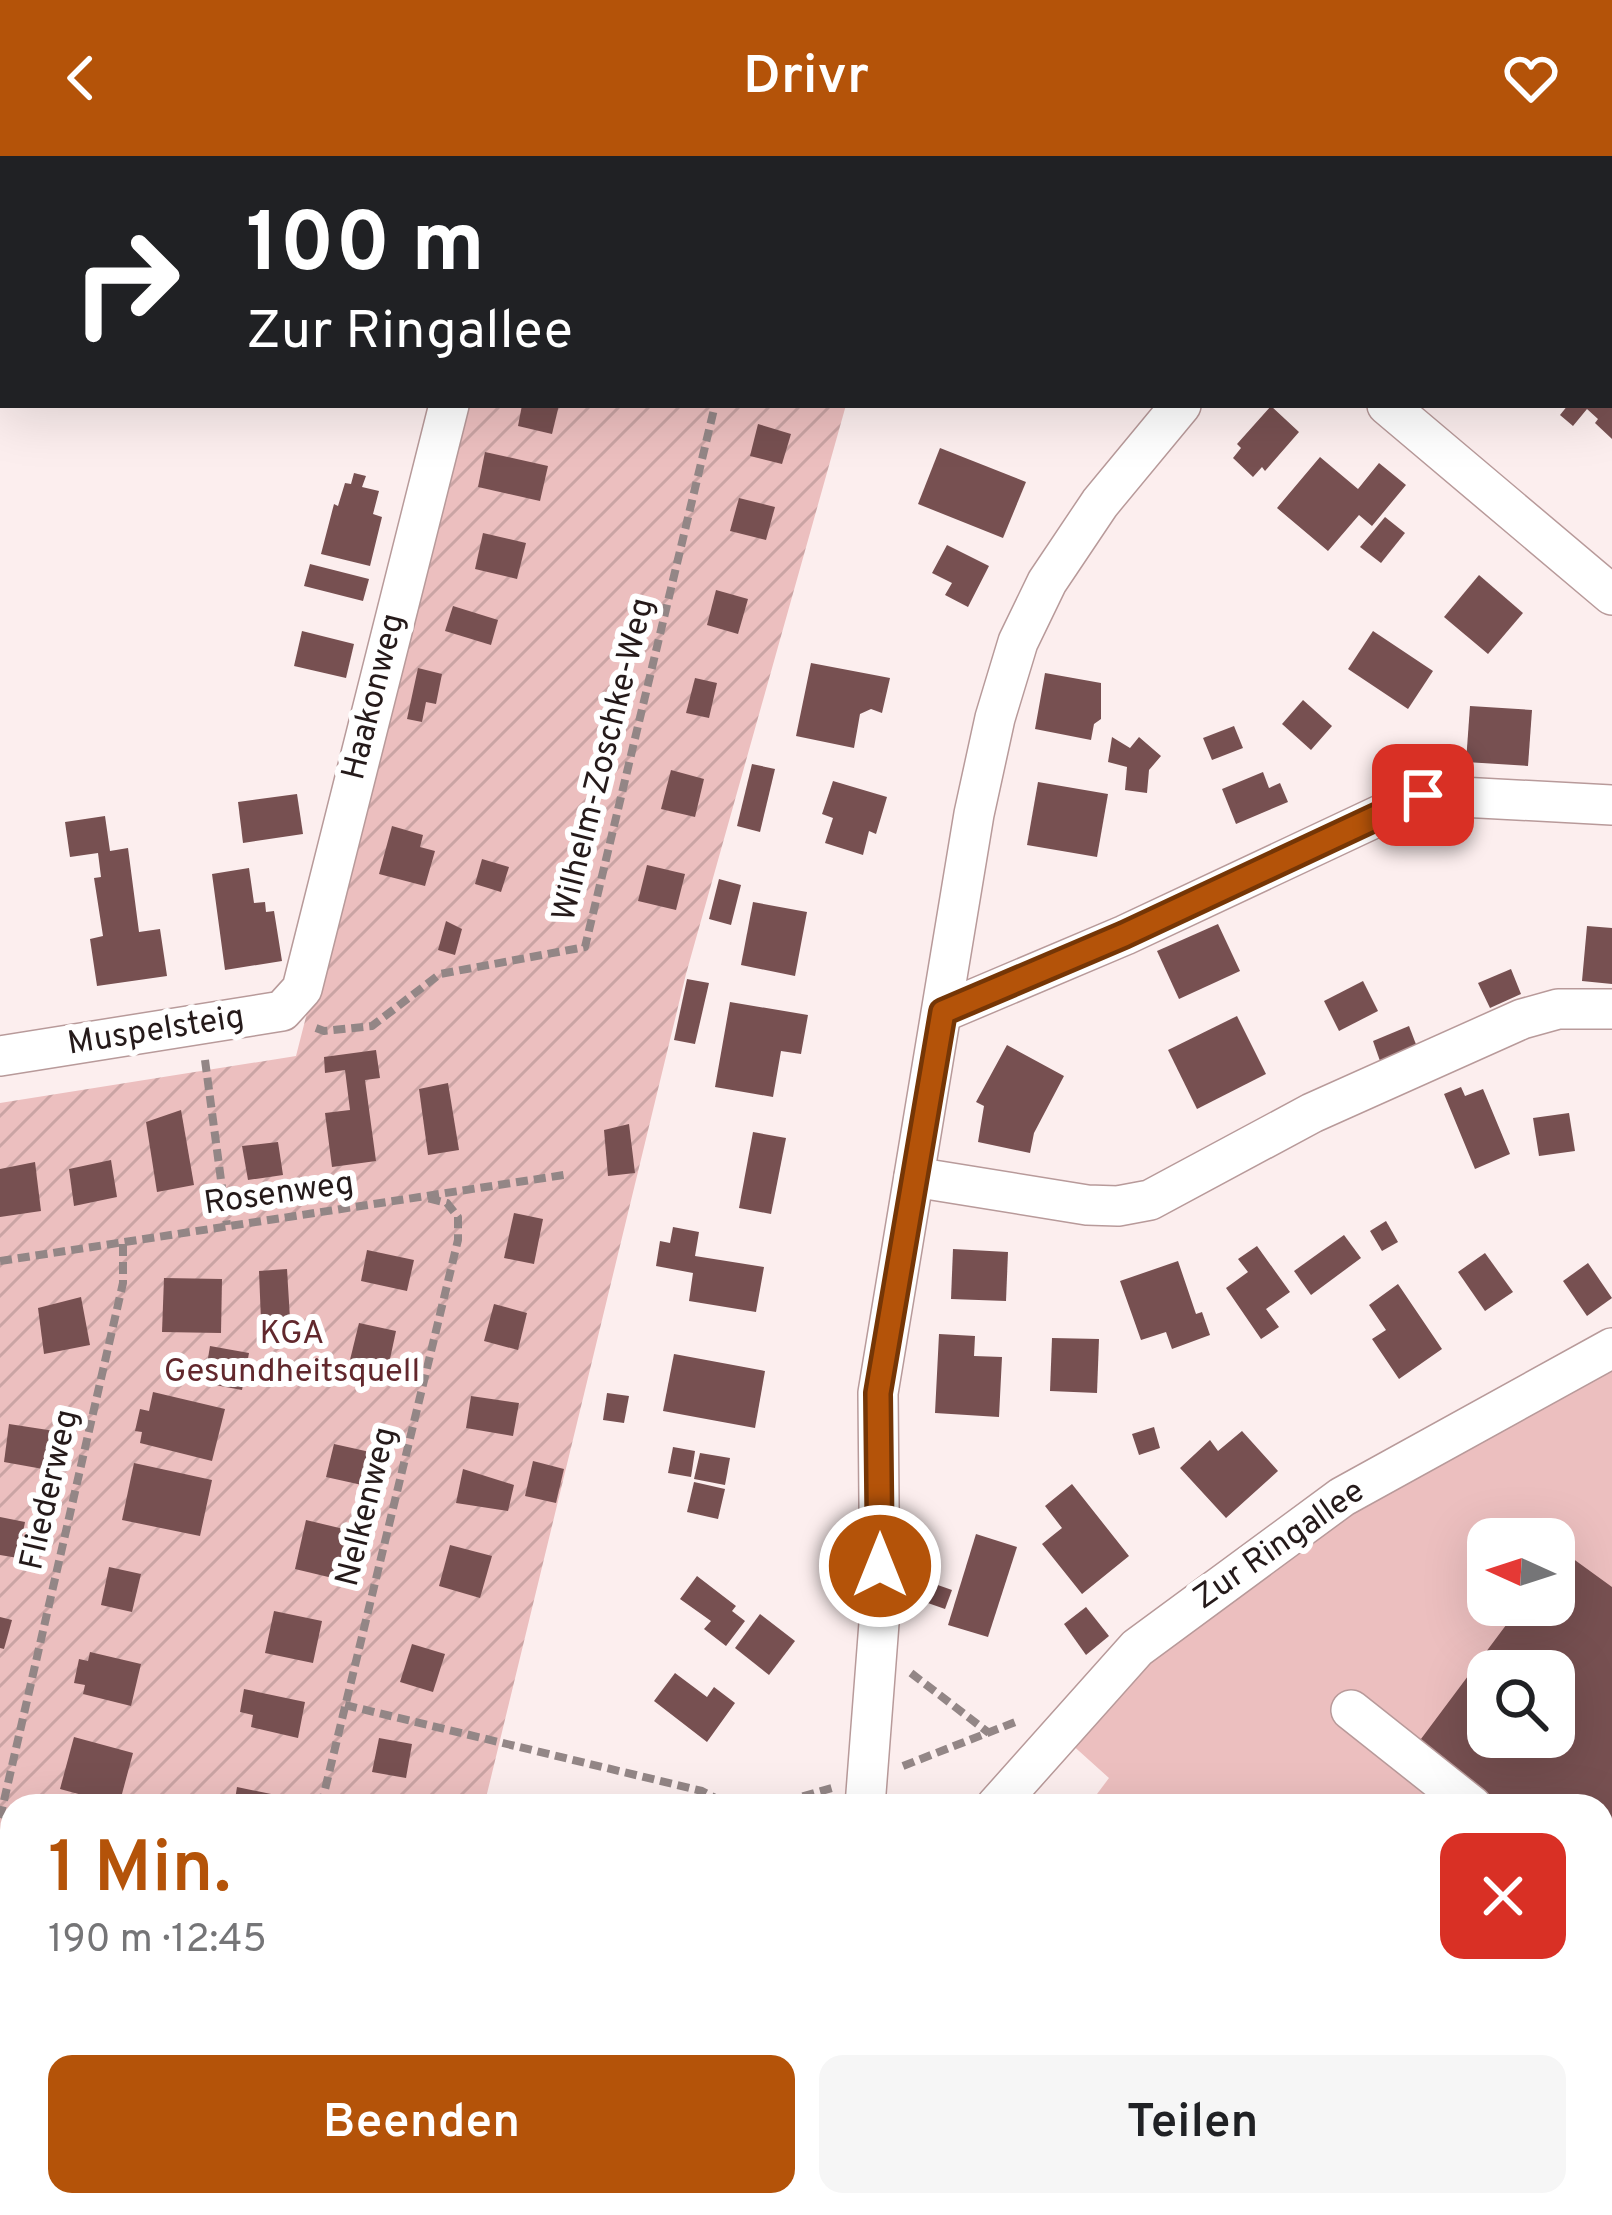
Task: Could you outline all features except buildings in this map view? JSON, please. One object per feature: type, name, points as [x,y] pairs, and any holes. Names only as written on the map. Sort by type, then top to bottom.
[{"type":"street","name":"Haakonweg","points":[[292,1000],[447,408]]},
{"type":"street","points":[[867,1792],[877,1646],[878,1393],[974,814],[1018,643],[1047,582],[1100,503],[1179,408]]},
{"type":"street","points":[[1392,408],[1612,596]]},
{"type":"street","points":[[943,1012],[1124,935],[1423,795],[1612,805]]},
{"type":"street","name":"Muspelsteig","points":[[0,1056],[200,1026],[292,1000]]},
{"type":"street","points":[[914,1177],[1087,1205],[1150,1200],[1312,1113],[1522,1019],[1558,1009],[1612,1009]]},
{"type":"street","name":"Zur Ringallee","points":[[1007,1794],[1137,1648],[1342,1497],[1612,1348]]},
{"type":"street","points":[[1352,1710],[1457,1794]]},
{"type":"path","name":"Wilhelm-Zoschke-Weg","points":[[292,1000],[324,1031],[372,1026],[440,974],[585,947],[714,408]]},
{"type":"path","points":[[200,1026],[227,1226]]},
{"type":"path","name":"Rosenweg","points":[[0,1261],[564,1175]]},
{"type":"path","name":"Nelkenweg","points":[[324,1794],[458,1240],[458,1217],[447,1203],[427,1198]]},
{"type":"path","name":"Fliederweg","points":[[6,1794],[123,1283],[123,1241]]},
{"type":"path","points":[[877,1646],[990,1734]]},
{"type":"path","points":[[345,1705],[708,1794]]},
{"type":"path","points":[[867,1792],[1034,1713]]},
{"type":"green space","name":"KGA Gesundheitsquell","points":[[461,408],[845,408],[686,974],[487,1794],[0,1794],[0,1103],[296,1056]]},
{"type":"green space","points":[[1612,1371],[1612,1794],[1097,1794],[1109,1778],[1069,1742],[1132,1673],[1306,1541],[1512,1421]]},
{"type":"route","points":[[880,1566],[878,1393],[943,1012],[1124,935],[1423,795]]}]
